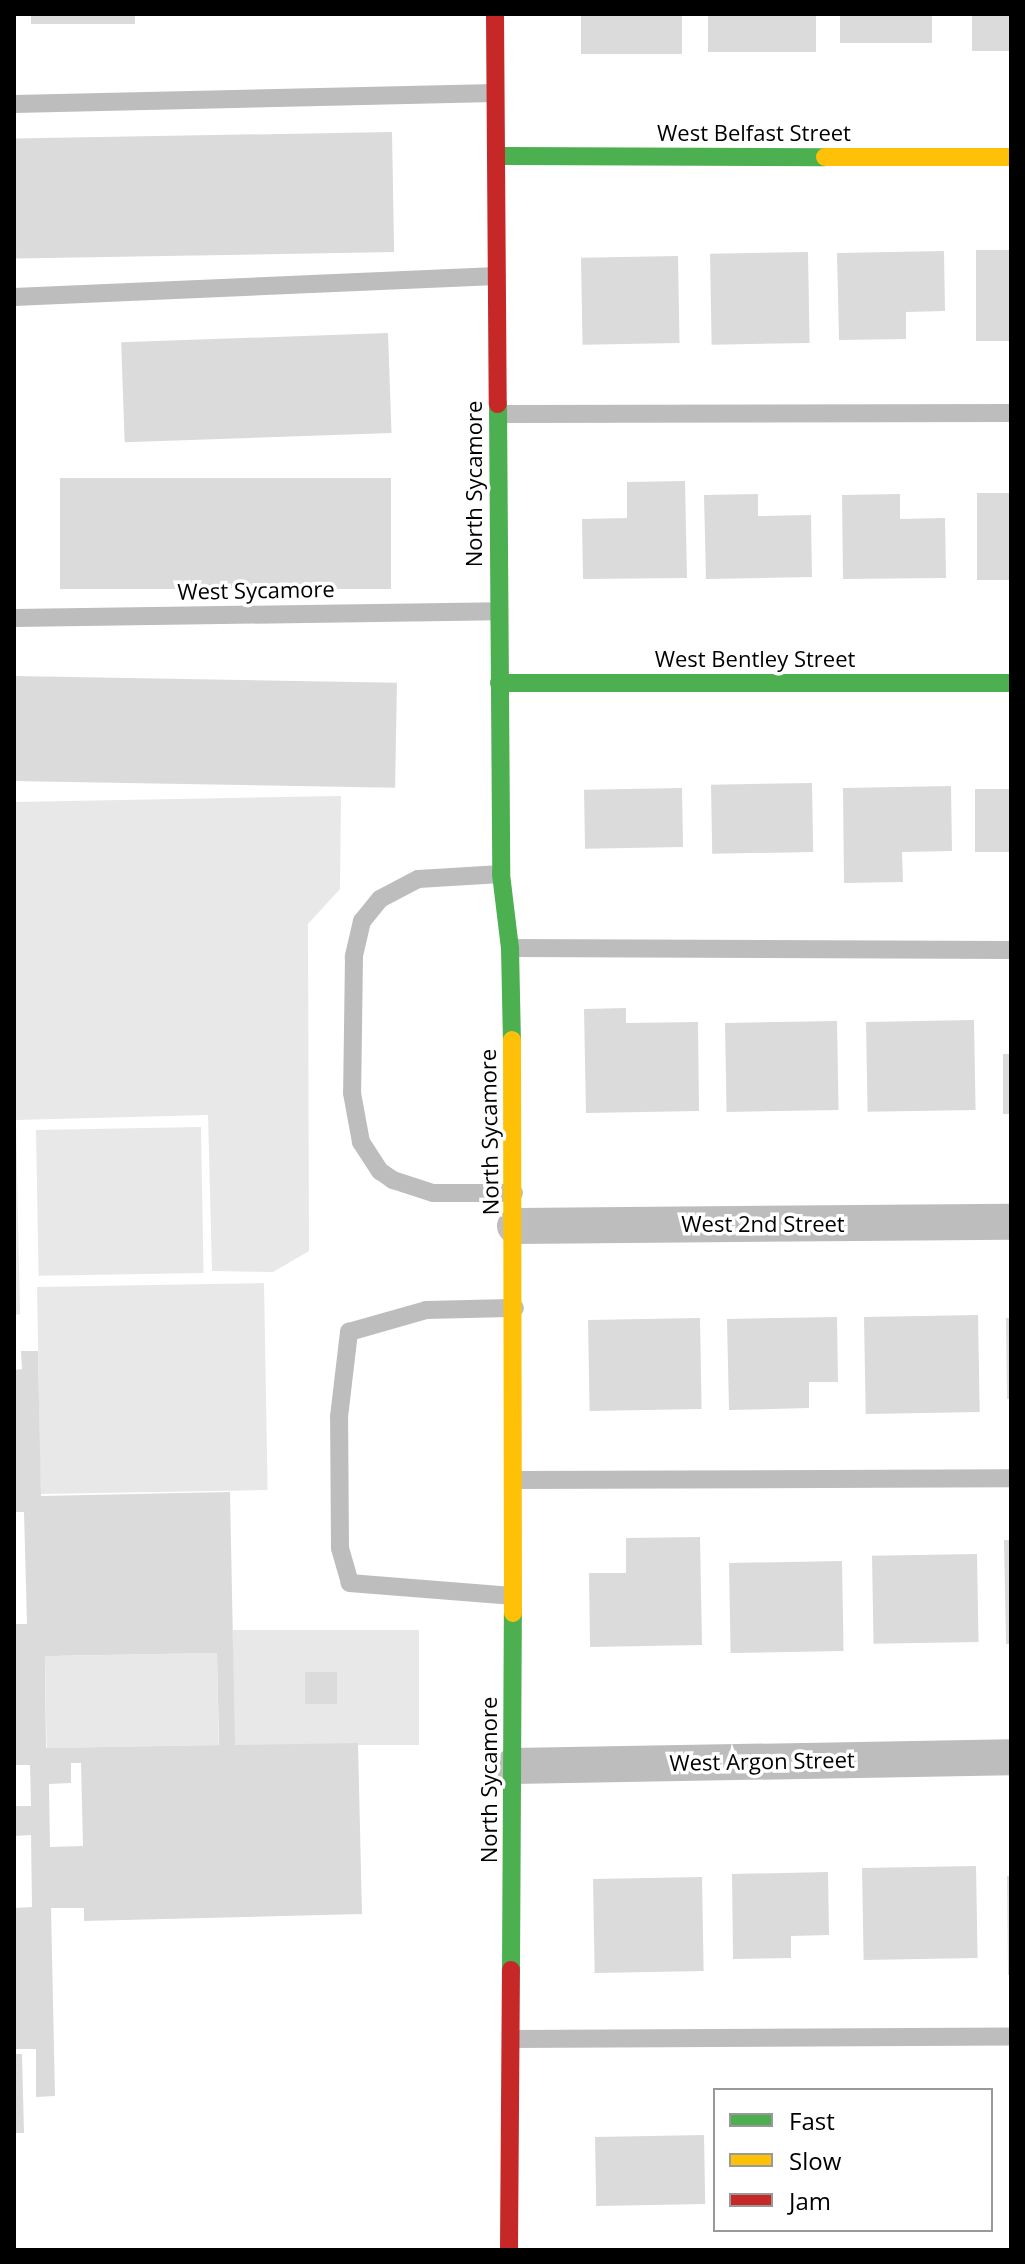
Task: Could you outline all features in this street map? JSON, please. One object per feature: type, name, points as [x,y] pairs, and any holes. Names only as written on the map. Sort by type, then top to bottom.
[{"type":"street","name":"North Sycamore","points":[[495,14],[501,874],[510,948],[515,1308],[509,2250]]},
{"type":"street","name":"West Belfast Street","points":[[496,156],[1011,157]]},
{"type":"street","name":"West Bentley Street","points":[[499,683],[1011,683]]},
{"type":"street","name":"West 2nd Street","points":[[514,1210],[1011,1222]]},
{"type":"street","name":"West Argon Street","points":[[513,1766],[1011,1757]]},
{"type":"lane","points":[[14,104],[496,93]]},
{"type":"lane","points":[[14,297],[497,276]]},
{"type":"lane","points":[[498,414],[1011,413]]},
{"type":"lane","name":"West Sycamore","points":[[14,618],[499,611]]},
{"type":"lane","points":[[501,874],[418,879],[380,899],[362,921],[354,957],[352,1093],[361,1142],[393,1180],[433,1193],[514,1210]]},
{"type":"lane","points":[[510,948],[1011,950]]},
{"type":"lane","points":[[514,1596],[350,1583],[340,1548],[339,1417],[349,1332],[426,1310],[515,1308]]},
{"type":"lane","points":[[515,1480],[1011,1478]]},
{"type":"lane","points":[[512,2039],[1011,2036]]},
{"type":"shaded area","points":[[341,796],[340,889],[308,924],[309,1251],[273,1272],[212,1271],[208,1115],[16,1120],[20,1314],[14,1315],[14,802]]},
{"type":"shaded area","points":[[201,1127],[204,1273],[39,1276],[36,1130]]},
{"type":"shaded area","points":[[264,1283],[268,1490],[41,1494],[37,1287]]},
{"type":"shaded area","points":[[233,1630],[419,1630],[419,1745],[233,1745]]},
{"type":"shaded area","points":[[217,1653],[219,1745],[47,1748],[45,1656]]},
{"type":"building","points":[[31,14],[135,14],[135,24],[31,24]]},
{"type":"building","points":[[581,14],[682,14],[682,54],[581,54]]},
{"type":"building","points":[[708,14],[816,14],[816,52],[708,52]]},
{"type":"building","points":[[840,14],[932,14],[932,43],[840,43]]},
{"type":"building","points":[[972,14],[1011,14],[1011,51],[972,51]]},
{"type":"building","points":[[392,132],[394,252],[16,259],[14,139]]},
{"type":"building","points":[[976,250],[1011,250],[1011,341],[976,341]]},
{"type":"building","points":[[944,251],[945,311],[906,312],[906,339],[839,340],[837,253]]},
{"type":"building","points":[[808,252],[810,343],[712,345],[710,254]]},
{"type":"building","points":[[678,256],[680,343],[583,345],[581,258]]},
{"type":"building","points":[[388,333],[391,433],[125,442],[121,342]]},
{"type":"building","points":[[60,478],[391,478],[391,589],[60,589]]},
{"type":"building","points":[[685,481],[687,578],[583,579],[582,519],[627,518],[627,482]]},
{"type":"building","points":[[977,493],[1011,493],[1011,580],[977,580]]},
{"type":"building","points":[[758,494],[758,516],[811,515],[812,577],[706,579],[704,495]]},
{"type":"building","points":[[900,494],[900,519],[945,518],[946,578],[843,579],[842,495]]},
{"type":"building","points":[[14,676],[397,683],[395,788],[14,781]]},
{"type":"building","points":[[812,783],[813,852],[712,854],[711,785]]},
{"type":"building","points":[[951,786],[952,851],[902,852],[903,882],[844,883],[843,788]]},
{"type":"building","points":[[682,788],[683,847],[585,849],[584,790]]},
{"type":"building","points":[[975,789],[1011,789],[1011,852],[975,852]]},
{"type":"building","points":[[626,1008],[626,1023],[698,1022],[699,1111],[586,1113],[584,1009]]},
{"type":"building","points":[[974,1020],[976,1110],[868,1112],[866,1022]]},
{"type":"building","points":[[837,1021],[839,1110],[727,1112],[725,1023]]},
{"type":"building","points":[[1003,1054],[1011,1054],[1011,1114],[1003,1114]]},
{"type":"building","points":[[978,1315],[980,1412],[866,1414],[864,1317]]},
{"type":"building","points":[[837,1317],[838,1382],[809,1382],[809,1408],[729,1410],[727,1319]]},
{"type":"building","points":[[700,1318],[702,1409],[590,1411],[588,1320]]},
{"type":"building","points":[[1006,1318],[1011,1318],[1011,1399],[1007,1399]]},
{"type":"building","points":[[21,1351],[38,1351],[41,1496],[230,1492],[235,1745],[358,1743],[362,1914],[84,1921],[84,1908],[51,1908],[55,2096],[36,2097],[36,2049],[14,2049],[14,1908],[32,1907],[31,1835],[14,1836],[14,1806],[31,1806],[30,1765],[14,1765],[14,1624],[27,1624],[24,1512],[14,1512],[14,1370],[22,1369]],"holes":[[[217,1653],[219,1745],[46,1748],[45,1656]],[[71,1763],[81,1763],[83,1846],[50,1847],[49,1784],[71,1783]]]},
{"type":"building","points":[[700,1537],[702,1645],[590,1647],[589,1573],[626,1573],[626,1538]]},
{"type":"building","points":[[1004,1540],[1011,1540],[1011,1644],[1006,1644]]},
{"type":"building","points":[[977,1554],[979,1642],[874,1644],[872,1556]]},
{"type":"building","points":[[842,1561],[844,1651],[731,1653],[729,1563]]},
{"type":"building","points":[[305,1672],[337,1672],[337,1704],[305,1704]]},
{"type":"building","points":[[976,1866],[978,1958],[864,1960],[862,1868]]},
{"type":"building","points":[[828,1872],[829,1935],[791,1936],[791,1958],[733,1959],[732,1874]]},
{"type":"building","points":[[1007,1876],[1011,1876],[1011,1975],[1008,1975]]},
{"type":"building","points":[[702,1877],[704,1971],[595,1973],[593,1879]]},
{"type":"building","points":[[14,2054],[22,2054],[24,2133],[14,2133]]},
{"type":"building","points":[[704,2135],[705,2204],[596,2206],[595,2137]]},
{"type":"traffic: fast","points":[[496,156],[825,157]]},
{"type":"traffic: fast","points":[[498,404],[501,874],[510,948],[512,1040]]},
{"type":"traffic: fast","points":[[499,683],[1011,683]]},
{"type":"traffic: fast","points":[[511,1970],[513,1613]]},
{"type":"traffic: slow","points":[[825,157],[1011,157]]},
{"type":"traffic: slow","points":[[512,1040],[513,1613]]},
{"type":"traffic: jam","points":[[495,14],[498,404]]},
{"type":"traffic: jam","points":[[509,2250],[511,1970]]}]
